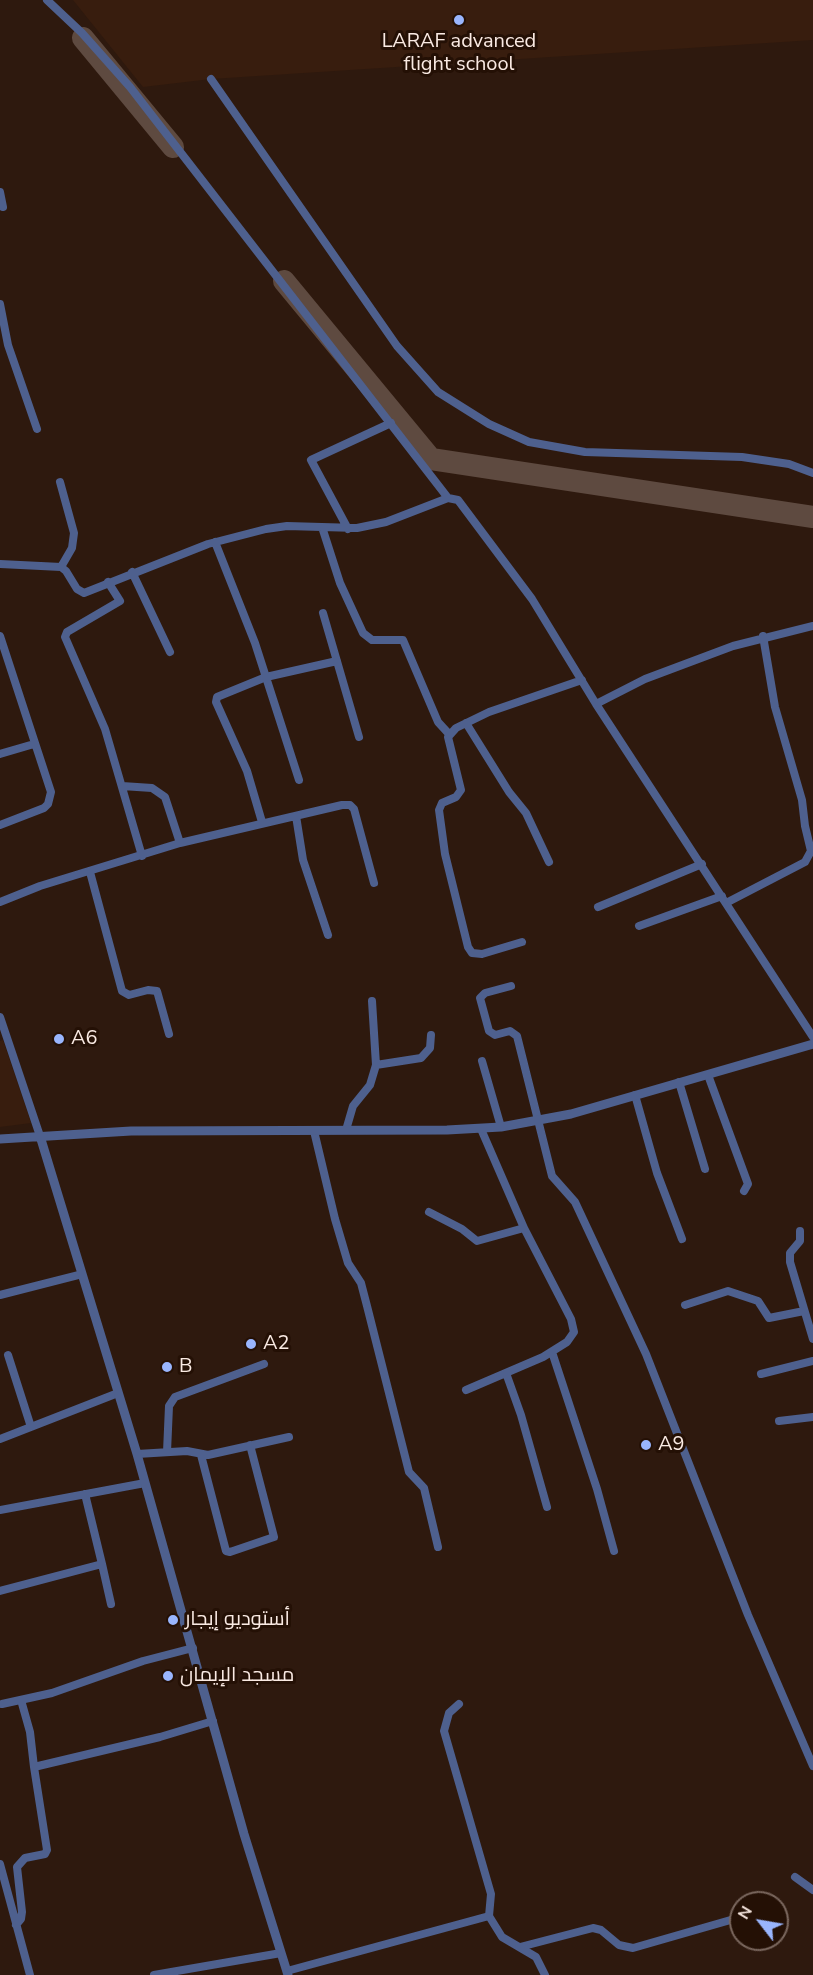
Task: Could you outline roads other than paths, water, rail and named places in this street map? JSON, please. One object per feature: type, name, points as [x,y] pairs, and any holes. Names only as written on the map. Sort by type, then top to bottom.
[{"type":"street","points":[[47,0],[110,63],[448,498],[461,502],[474,519],[532,599],[596,704],[813,1037]]},
{"type":"street","points":[[211,79],[397,346],[438,392],[489,424],[529,442],[585,452],[742,456],[789,464],[813,473]]},
{"type":"street","points":[[0,192],[3,207]]},
{"type":"street","points":[[0,304],[11,356],[37,429]]},
{"type":"street","points":[[0,357],[11,356]]},
{"type":"street","points":[[348,529],[311,460],[391,423]]},
{"type":"street","points":[[60,482],[74,542],[61,567]]},
{"type":"street","points":[[0,564],[61,567],[81,592],[88,592],[108,582],[215,542],[280,526],[348,529],[386,522],[448,498]]},
{"type":"street","points":[[322,527],[340,583],[363,633],[372,640],[403,640],[438,722],[449,735],[461,790],[456,797],[442,803],[439,810],[445,854],[468,947],[472,953],[482,954],[522,942]]},
{"type":"street","points":[[215,542],[266,677],[300,780]]},
{"type":"street","points":[[132,573],[170,652]]},
{"type":"street","points":[[108,582],[120,601],[67,632],[65,637],[105,729],[142,856]]},
{"type":"street","points":[[323,613],[359,737]]},
{"type":"street","points":[[596,704],[645,679],[763,636],[813,626]]},
{"type":"street","points":[[0,636],[51,792],[51,799],[44,808],[0,825]]},
{"type":"street","points":[[639,926],[724,899],[805,862],[811,851],[802,800],[775,708],[763,636]]},
{"type":"street","points":[[262,822],[247,771],[216,702],[221,693],[266,677],[337,661]]},
{"type":"street","points":[[449,735],[466,723],[489,712],[582,680]]},
{"type":"street","points":[[466,723],[509,792],[526,813],[549,862]]},
{"type":"street","points":[[0,754],[34,744]]},
{"type":"street","points":[[122,786],[152,788],[165,797],[180,843]]},
{"type":"street","points":[[0,902],[40,886],[180,843],[262,822],[350,805],[359,824],[374,883]]},
{"type":"street","points":[[296,816],[303,860],[328,935]]},
{"type":"street","points":[[598,907],[702,864]]},
{"type":"street","points":[[90,872],[122,991],[129,995],[148,990],[158,991],[169,1034]]},
{"type":"street","points":[[511,986],[485,993],[480,998],[491,1034],[510,1031],[517,1036],[537,1122],[554,1180],[570,1194],[575,1202],[646,1354],[748,1615],[813,1766]]},
{"type":"street","points":[[346,1131],[353,1106],[370,1085],[376,1065],[372,1001]]},
{"type":"street","points":[[0,1017],[40,1136],[137,1454],[249,1853],[287,1973],[489,1916]]},
{"type":"street","points":[[376,1065],[421,1058],[430,1048],[431,1035]]},
{"type":"street","points":[[0,1139],[142,1131],[346,1131],[501,1127],[537,1122],[813,1044]]},
{"type":"street","points":[[482,1061],[501,1127]]},
{"type":"street","points":[[708,1075],[748,1184],[744,1191]]},
{"type":"street","points":[[679,1082],[705,1169]]},
{"type":"street","points":[[635,1095],[657,1173],[681,1239]]},
{"type":"street","points":[[466,1390],[552,1352],[571,1337],[573,1326],[524,1228],[481,1129]]},
{"type":"street","points":[[314,1131],[345,1252],[361,1283],[409,1472],[424,1488],[438,1547]]},
{"type":"street","points":[[429,1212],[462,1229],[477,1241],[524,1228]]},
{"type":"street","points":[[800,1231],[800,1241],[790,1256],[813,1339]]},
{"type":"street","points":[[0,1295],[81,1274]]},
{"type":"street","points":[[685,1305],[728,1291],[758,1301],[769,1318],[804,1311]]},
{"type":"street","points":[[552,1352],[597,1489],[614,1551]]},
{"type":"street","points":[[8,1355],[31,1427]]},
{"type":"street","points":[[761,1374],[813,1361]]},
{"type":"street","points":[[168,1452],[169,1406],[175,1397],[264,1364]]},
{"type":"street","points":[[506,1373],[521,1415],[547,1507]]},
{"type":"street","points":[[0,1439],[118,1393]]},
{"type":"street","points":[[779,1421],[813,1417]]},
{"type":"street","points":[[137,1454],[194,1452],[201,1455],[289,1437]]},
{"type":"street","points":[[201,1455],[226,1551],[230,1552],[274,1537],[250,1446]]},
{"type":"street","points":[[0,1510],[145,1483]]},
{"type":"street","points":[[85,1494],[111,1604]]},
{"type":"street","points":[[0,1591],[102,1564]]},
{"type":"street","points":[[2,1704],[21,1701],[193,1648]]},
{"type":"street","points":[[16,1925],[21,1919],[22,1912],[16,1867],[25,1858],[45,1854],[47,1850],[30,1732],[21,1701]]},
{"type":"street","points":[[459,1704],[449,1713],[444,1731],[491,1894],[489,1916],[502,1937],[536,1957],[546,1975]]},
{"type":"street","points":[[34,1767],[160,1737],[213,1721]]},
{"type":"street","points":[[0,1864],[2,1879],[30,1975]]},
{"type":"street","points":[[795,1876],[813,1890]]},
{"type":"street","points":[[520,1947],[597,1928],[619,1946],[633,1948],[729,1920]]},
{"type":"street","points":[[154,1975],[281,1953]]},
{"type":"place","name":"LARAF advanced flight school","points":[[459,20]]},
{"type":"place","name":"A6","points":[[59,1039]]},
{"type":"place","name":"A2","points":[[251,1344]]},
{"type":"place","name":"B","points":[[167,1367]]},
{"type":"place","name":"A9","points":[[646,1445]]},
{"type":"place","name":"أستوديو إيجار","points":[[173,1620]]},
{"type":"place","name":"مسجد الإيمان","points":[[168,1676]]}]
